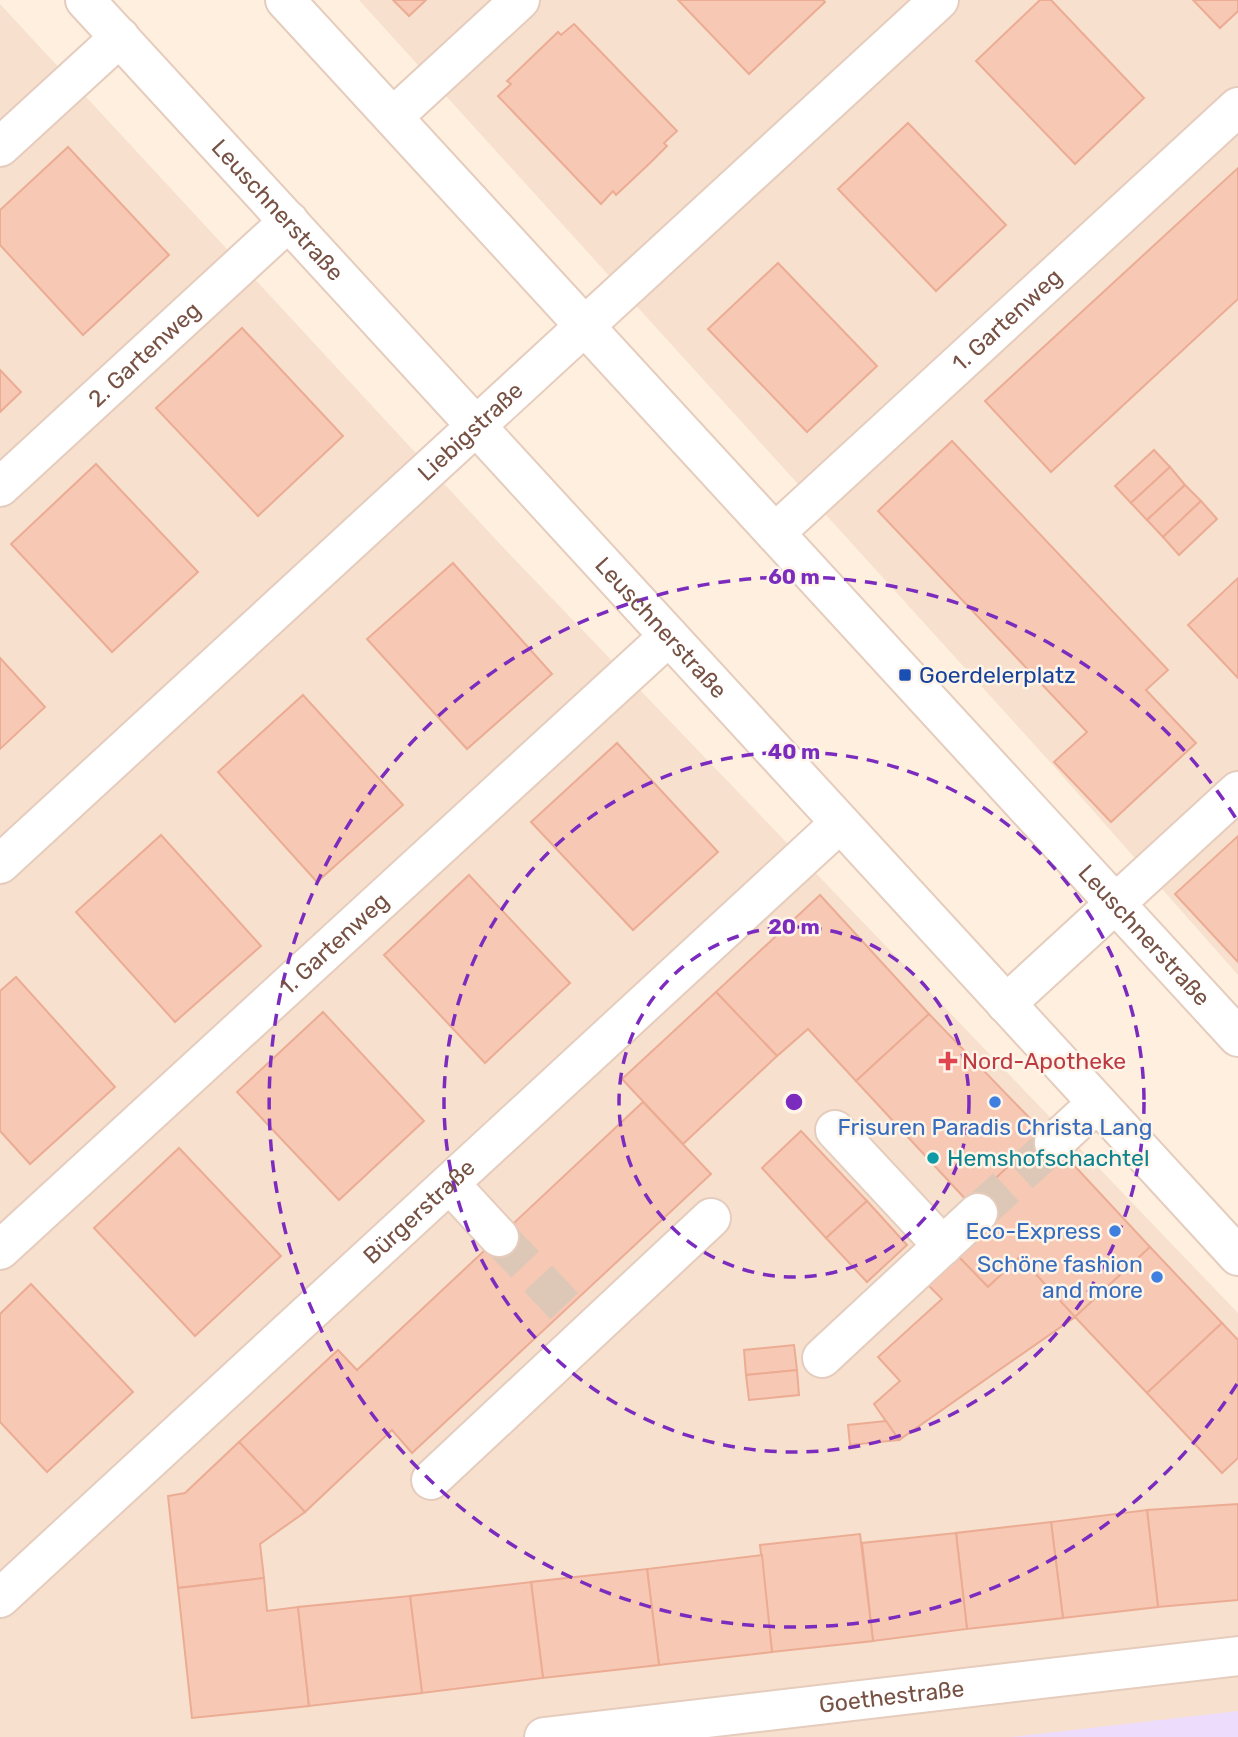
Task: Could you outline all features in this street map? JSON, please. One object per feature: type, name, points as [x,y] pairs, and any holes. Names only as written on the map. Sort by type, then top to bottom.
[{"type":"street","name":"Leuschnerstraße","points":[[85,0],[1238,1256]]},
{"type":"street","name":"Leuschnerstraße","points":[[285,0],[1238,1037]]},
{"type":"street","points":[[393,117],[520,0]]},
{"type":"street","name":"Liebigstraße","points":[[0,863],[939,0]]},
{"type":"street","points":[[0,147],[120,37]]},
{"type":"street","name":"1. Gartenweg","points":[[775,533],[1238,107]]},
{"type":"street","name":"2. Gartenweg","points":[[0,486],[289,221]]},
{"type":"street","name":"1. Gartenweg","points":[[0,1250],[669,636]]},
{"type":"street","points":[[1006,1004],[1238,791]]},
{"type":"street","name":"Bürgerstraße","points":[[0,1598],[840,823]]},
{"type":"street","points":[[1054,1143],[1097,1102]]},
{"type":"street","points":[[835,1130],[943,1245]]},
{"type":"street","points":[[450,1184],[499,1237]]},
{"type":"street","points":[[822,1358],[978,1213]]},
{"type":"street","points":[[431,1480],[578,1320],[711,1218]]},
{"type":"street","name":"Goethestraße","points":[[544,1737],[1238,1656]]},
{"type":"shaded area","points":[[359,0],[1238,0],[1238,975],[1051,763]]},
{"type":"shaded area","points":[[0,4],[499,543],[1238,1313],[1238,1737],[0,1737]]},
{"type":"shaded area","points":[[1238,1711],[1238,1737],[1011,1737]]},
{"type":"building","points":[[393,0],[426,0],[409,16]]},
{"type":"building","points":[[678,0],[823,0],[825,2],[749,74]]},
{"type":"building","points":[[1040,0],[1051,0],[1144,98],[1075,164],[976,61]]},
{"type":"building","points":[[1193,0],[1238,0],[1238,11],[1220,28]]},
{"type":"building","points":[[574,24],[677,131],[664,143],[667,146],[650,163],[616,195],[613,191],[601,204],[498,96],[511,84],[507,81],[558,32],[561,35]]},
{"type":"building","points":[[908,123],[1006,225],[936,291],[838,189]]},
{"type":"building","points":[[68,147],[169,255],[83,335],[0,245],[0,210]]},
{"type":"building","points":[[1238,168],[1238,299],[1051,472],[985,401]]},
{"type":"building","points":[[778,263],[877,366],[807,432],[708,329]]},
{"type":"building","points":[[242,328],[343,436],[258,516],[156,408]]},
{"type":"building","points":[[0,370],[21,392],[0,412]]},
{"type":"building","points":[[952,441],[1168,670],[1146,690],[1196,743],[1111,822],[1054,762],[1087,732],[878,511]]},
{"type":"building","points":[[1154,450],[1170,467],[1131,503],[1115,486]]},
{"type":"building","points":[[96,464],[198,572],[112,652],[11,544]]},
{"type":"building","points":[[1170,467],[1185,485],[1147,520],[1131,503]]},
{"type":"building","points":[[1185,485],[1201,501],[1163,537],[1147,520]]},
{"type":"building","points":[[1201,501],[1217,519],[1179,555],[1163,537]]},
{"type":"building","points":[[453,563],[552,674],[467,749],[367,639]]},
{"type":"building","points":[[1238,578],[1238,678],[1188,625]]},
{"type":"building","points":[[0,658],[45,707],[0,749]]},
{"type":"building","points":[[303,695],[403,805],[317,882],[218,772]]},
{"type":"building","points":[[617,743],[718,852],[633,930],[531,822]]},
{"type":"building","points":[[161,835],[261,946],[175,1022],[76,912]]},
{"type":"building","points":[[1238,836],[1238,962],[1175,894]]},
{"type":"building","points":[[469,875],[570,983],[485,1063],[384,955]]},
{"type":"building","points":[[820,895],[929,1014],[856,1081],[808,1029],[777,1056],[716,992]]},
{"type":"building","points":[[16,977],[115,1087],[30,1164],[0,1131],[0,991]]},
{"type":"building","points":[[716,992],[777,1056],[683,1144],[622,1079]]},
{"type":"building","points":[[323,1012],[424,1121],[339,1200],[237,1092]]},
{"type":"building","points":[[929,1014],[1044,1133],[969,1203],[856,1081]]},
{"type":"building","points":[[643,1102],[711,1174],[412,1453],[392,1430],[305,1512],[239,1442],[338,1350],[357,1370]]},
{"type":"building","points":[[801,1131],[867,1201],[826,1238],[762,1168]]},
{"type":"building","points":[[1044,1133],[1150,1247],[1075,1317],[1020,1257],[988,1287],[955,1253],[969,1203]]},
{"type":"building","points":[[179,1148],[281,1256],[195,1336],[94,1228]]},
{"type":"building","points":[[867,1201],[907,1245],[867,1282],[826,1238]]},
{"type":"building","points":[[1150,1247],[1222,1323],[1147,1393],[1075,1317]]},
{"type":"building","points":[[955,1253],[988,1287],[1020,1257],[1075,1317],[899,1440],[874,1404],[900,1381],[878,1357],[942,1299],[925,1282]]},
{"type":"building","points":[[31,1284],[133,1392],[47,1472],[0,1422],[0,1314]]},
{"type":"building","points":[[1222,1323],[1238,1340],[1238,1458],[1222,1473],[1147,1393]]},
{"type":"building","points":[[794,1345],[797,1370],[746,1375],[744,1350]]},
{"type":"building","points":[[797,1370],[799,1395],[749,1400],[746,1375]]},
{"type":"building","points":[[886,1421],[899,1440],[850,1445],[848,1425]]},
{"type":"building","points":[[239,1442],[305,1512],[260,1544],[264,1578],[178,1588],[168,1496],[185,1493]]},
{"type":"building","points":[[1238,1504],[1238,1600],[1158,1607],[1147,1510]]},
{"type":"building","points":[[1147,1510],[1158,1607],[1063,1618],[1051,1522]]},
{"type":"building","points":[[1051,1522],[1063,1618],[967,1629],[956,1533]]},
{"type":"building","points":[[956,1533],[967,1629],[873,1641],[862,1543]]},
{"type":"building","points":[[860,1534],[873,1641],[772,1652],[760,1545]]},
{"type":"building","points":[[762,1555],[772,1652],[659,1665],[647,1569]]},
{"type":"building","points":[[647,1569],[659,1665],[543,1678],[531,1582]]},
{"type":"building","points":[[264,1578],[267,1611],[298,1607],[309,1706],[192,1718],[178,1588]]},
{"type":"building","points":[[531,1582],[543,1678],[422,1693],[410,1596]]},
{"type":"building","points":[[410,1596],[422,1693],[309,1706],[298,1607]]},
{"type":"tunnel","points":[[978,1213],[1054,1143]]},
{"type":"tunnel","points":[[499,1237],[566,1308]]},
{"type":"place","name":"Goerdelerplatz","points":[[905,675]]},
{"type":"place","name":"Nord-Apotheke","points":[[948,1061]]},
{"type":"place","name":"Frisuren Paradis Christa Lang","points":[[995,1102]]},
{"type":"place","name":"Hemshofschachtel","points":[[933,1158]]},
{"type":"place","name":"Eco-Express","points":[[1115,1231]]},
{"type":"place","name":"Schöne fashion and more","points":[[1157,1277]]}]
